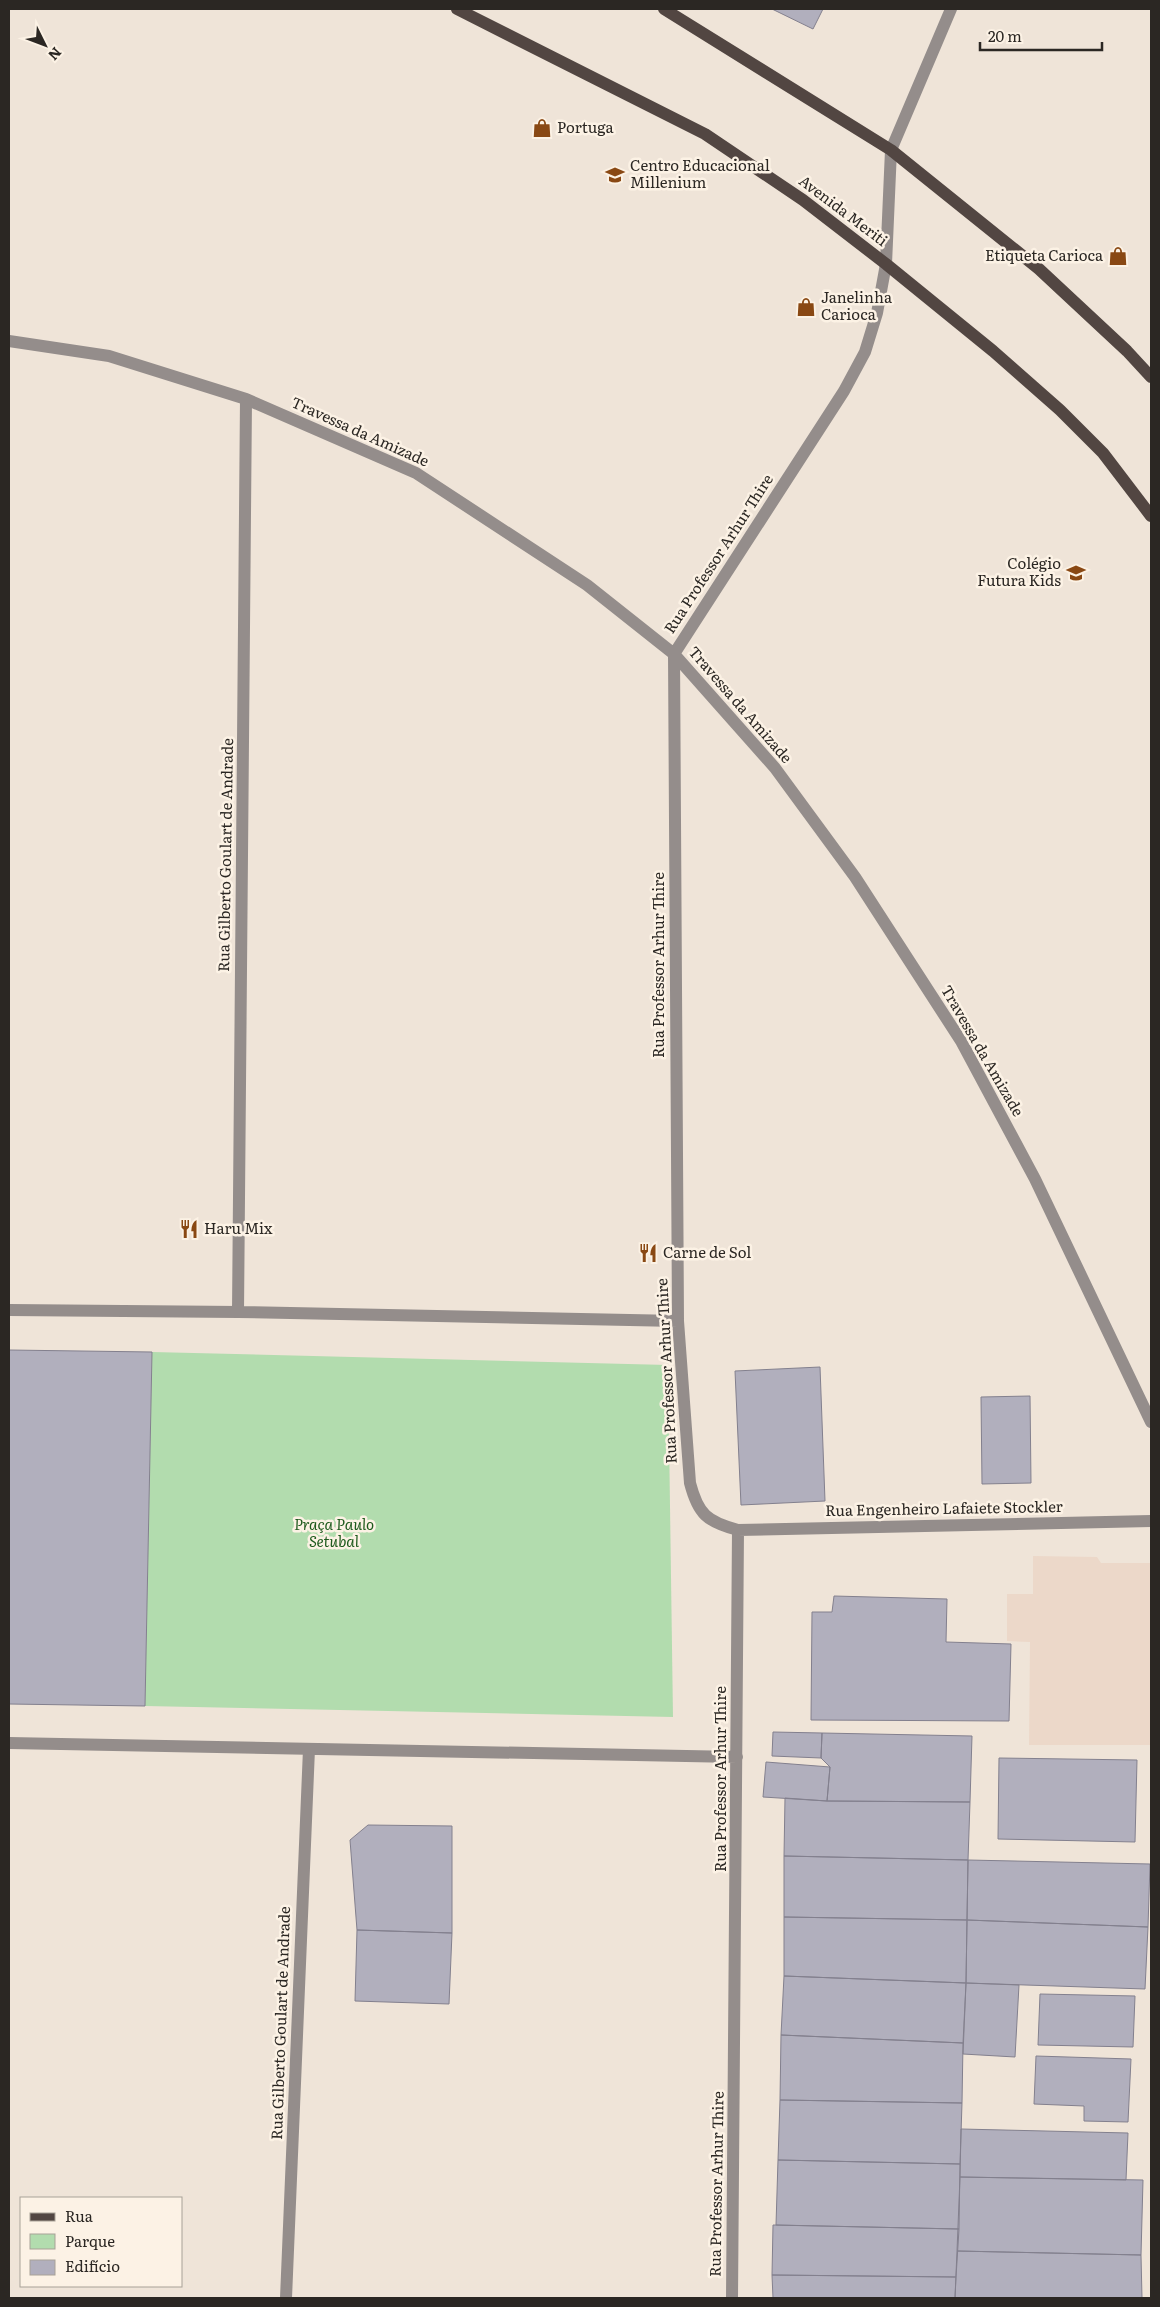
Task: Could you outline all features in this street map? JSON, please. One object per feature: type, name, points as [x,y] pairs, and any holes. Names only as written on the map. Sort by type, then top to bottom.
[{"type":"main road","name":"Avenida Meriti","points":[[457,9],[705,134],[803,200],[886,264],[993,351],[1060,410],[1103,454],[1151,516]]},
{"type":"main road","points":[[664,9],[891,150],[1039,268],[1128,351],[1151,377]]},
{"type":"street","points":[[891,150],[951,9]]},
{"type":"street","name":"Rua Professor Arhur Thire","points":[[732,2298],[738,1757],[738,1530],[716,1524],[694,1500],[690,1483],[678,1321],[674,654],[844,390],[865,352],[877,313],[886,264],[891,150]]},
{"type":"street","name":"Travessa da Amizade","points":[[9,341],[109,356],[246,399],[416,473],[586,585],[674,654],[774,768],[855,877],[961,1041],[1035,1179],[1151,1422]]},
{"type":"street","name":"Rua Gilberto Goulart de Andrade","points":[[238,1312],[246,399]]},
{"type":"street","points":[[9,1310],[238,1312],[678,1321]]},
{"type":"street","name":"Rua Engenheiro Lafaiete Stockler","points":[[738,1530],[1151,1521]]},
{"type":"street","points":[[9,1743],[738,1757]]},
{"type":"street","name":"Rua Gilberto Goulart de Andrade","points":[[286,2298],[309,1749]]},
{"type":"shaded area","points":[[1033,1556],[1097,1557],[1101,1563],[1151,1563],[1151,1745],[1029,1745],[1030,1642],[1007,1641],[1007,1594],[1033,1594]]},
{"type":"green space","name":"Praça Paulo Setubal","points":[[152,1352],[668,1365],[673,1717],[145,1706]]},
{"type":"building","points":[[772,9],[823,9],[813,29]]},
{"type":"building","points":[[9,1350],[152,1352],[145,1706],[9,1704]]},
{"type":"building","points":[[820,1367],[825,1501],[741,1505],[735,1371]]},
{"type":"building","points":[[1030,1396],[1031,1483],[982,1484],[981,1397]]},
{"type":"building","points":[[834,1596],[947,1599],[946,1642],[1011,1644],[1009,1721],[811,1720],[812,1612],[832,1612]]},
{"type":"building","points":[[773,1732],[822,1733],[821,1758],[772,1756]]},
{"type":"building","points":[[822,1733],[972,1736],[970,1802],[827,1801],[830,1767],[821,1758]]},
{"type":"building","points":[[999,1758],[1137,1760],[1135,1842],[998,1839]]},
{"type":"building","points":[[766,1762],[830,1767],[827,1801],[763,1797]]},
{"type":"building","points":[[785,1798],[827,1801],[970,1802],[968,1860],[784,1856]]},
{"type":"building","points":[[368,1825],[452,1826],[452,1933],[357,1930],[350,1840]]},
{"type":"building","points":[[784,1856],[968,1860],[967,1920],[784,1917]]},
{"type":"building","points":[[968,1860],[1150,1864],[1148,1927],[967,1920]]},
{"type":"building","points":[[784,1917],[967,1920],[966,1983],[784,1976]]},
{"type":"building","points":[[967,1920],[1148,1927],[1145,1989],[966,1983]]},
{"type":"building","points":[[357,1930],[452,1933],[449,2004],[355,2001]]},
{"type":"building","points":[[784,1976],[966,1983],[963,2043],[781,2035]]},
{"type":"building","points":[[966,1983],[1019,1985],[1015,2057],[963,2054]]},
{"type":"building","points":[[1040,1994],[1135,1996],[1133,2047],[1038,2045]]},
{"type":"building","points":[[781,2035],[963,2043],[962,2103],[780,2100]]},
{"type":"building","points":[[1036,2056],[1131,2059],[1128,2122],[1084,2121],[1084,2106],[1034,2104]]},
{"type":"building","points":[[780,2100],[962,2103],[960,2164],[778,2160]]},
{"type":"building","points":[[961,2129],[1128,2133],[1126,2180],[960,2177]]},
{"type":"building","points":[[778,2160],[960,2164],[959,2229],[776,2225]]},
{"type":"building","points":[[960,2177],[1143,2180],[1141,2255],[957,2251]]},
{"type":"building","points":[[773,2225],[959,2229],[956,2277],[772,2275]]},
{"type":"building","points":[[957,2251],[1141,2255],[1142,2298],[955,2298]]},
{"type":"building","points":[[772,2275],[956,2277],[955,2298],[773,2298]]},
{"type":"place","name":"Portuga","points":[[542,128]]},
{"type":"place","name":"Centro Educacional Millenium","points":[[615,175]]},
{"type":"place","name":"Etiqueta Carioca","points":[[1118,256]]},
{"type":"place","name":"Janelinha Carioca","points":[[806,307]]},
{"type":"place","name":"Colégio Futura Kids","points":[[1076,573]]},
{"type":"place","name":"Haru Mix","points":[[189,1229]]},
{"type":"place","name":"Carne de Sol","points":[[648,1253]]}]
